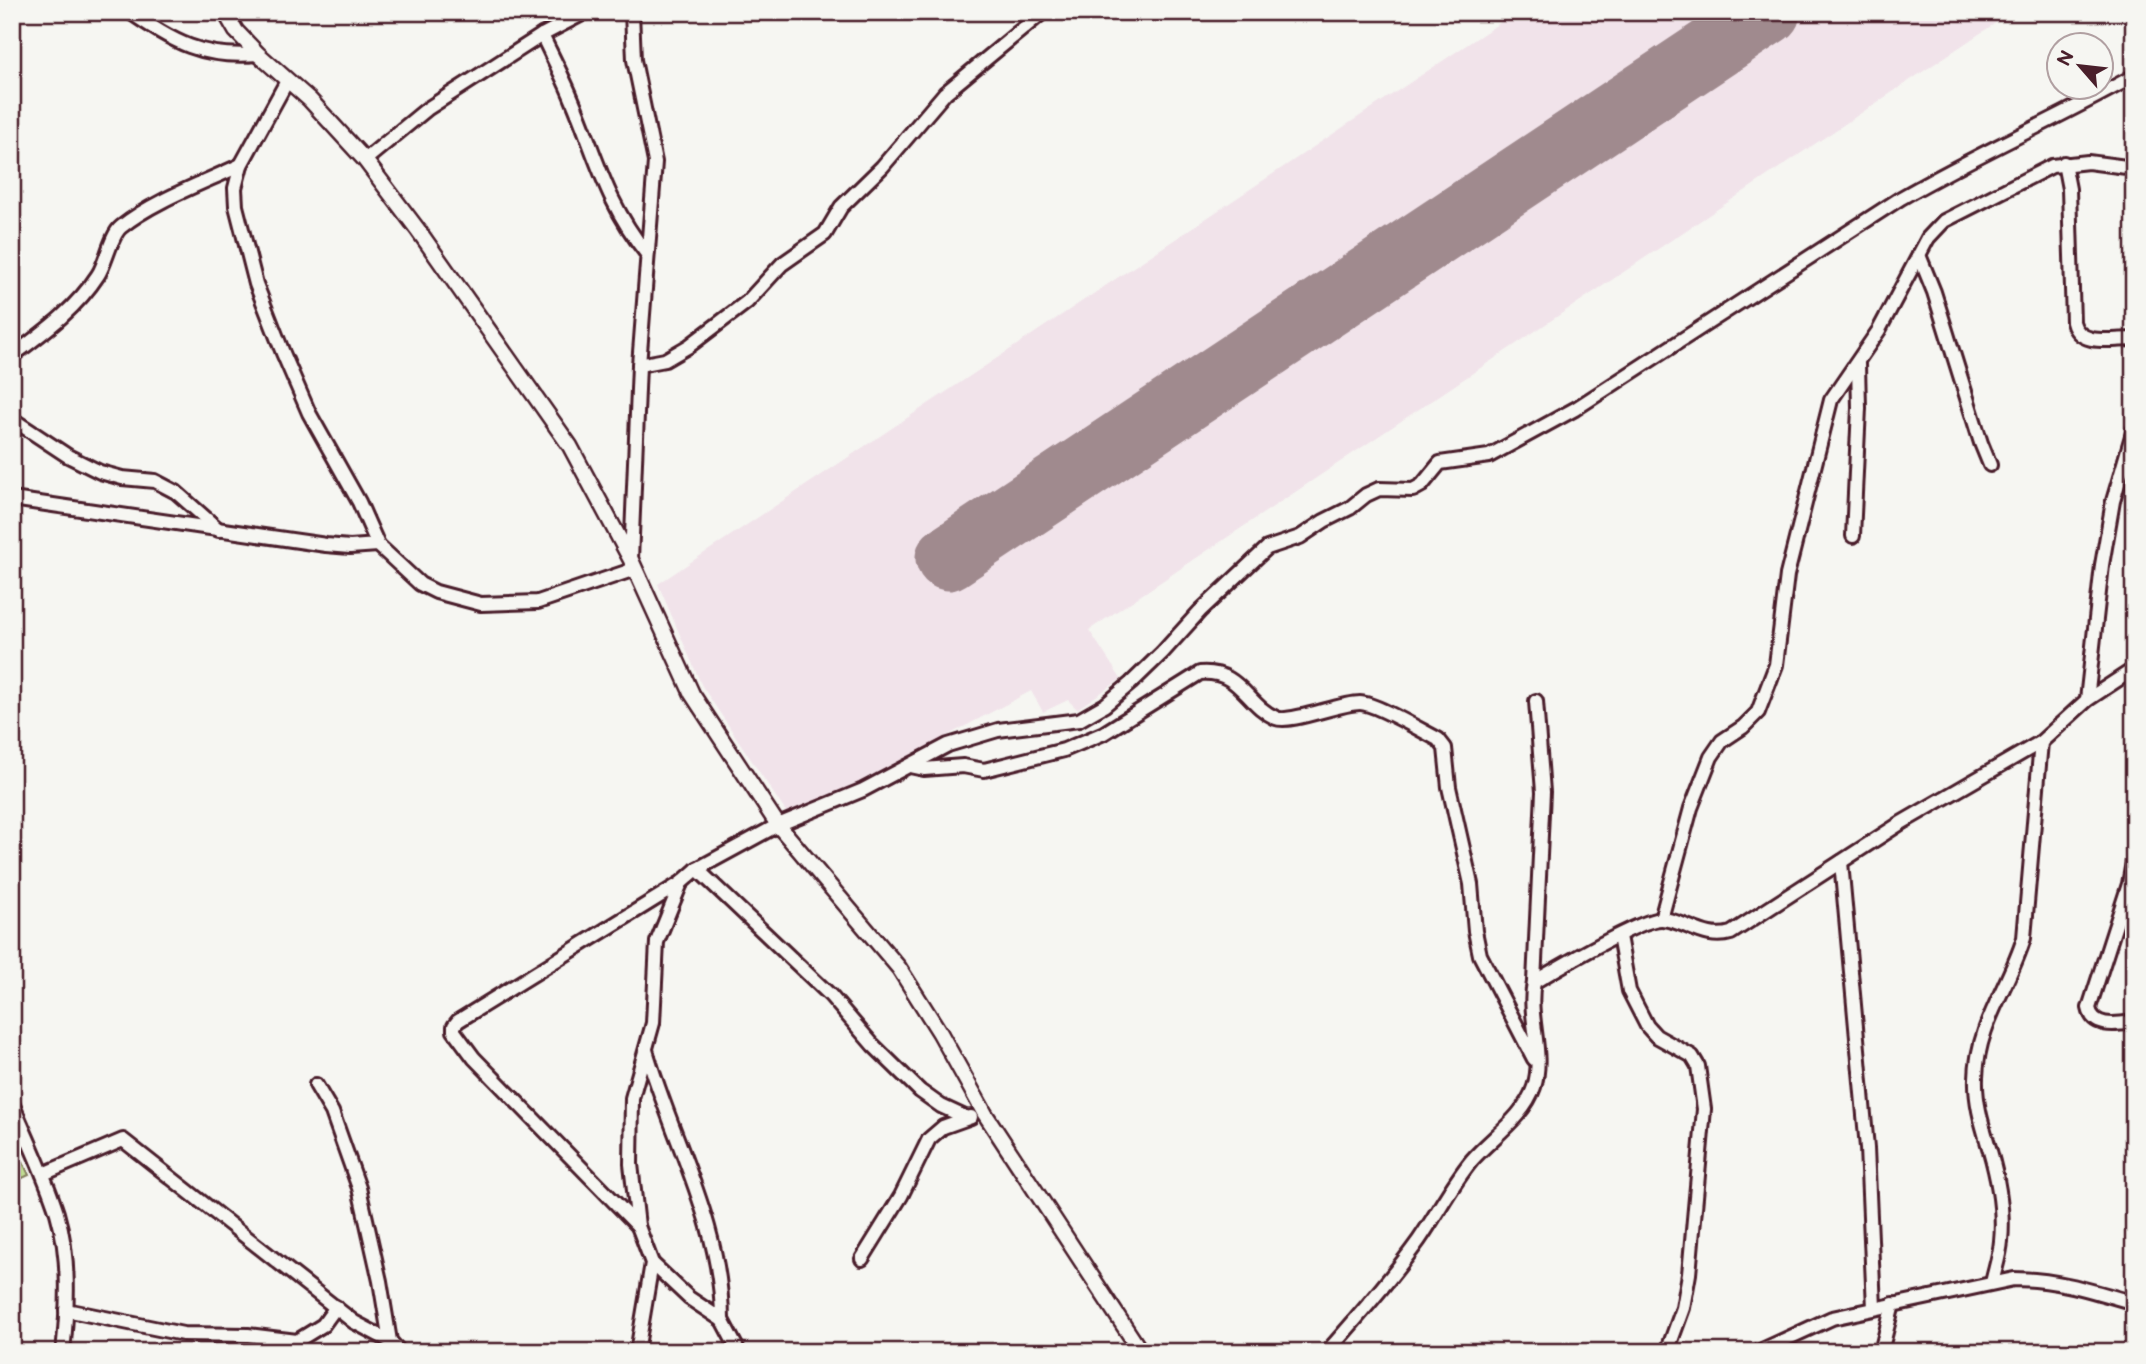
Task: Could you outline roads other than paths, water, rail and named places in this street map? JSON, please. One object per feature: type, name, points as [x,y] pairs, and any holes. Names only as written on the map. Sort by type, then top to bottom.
[{"type":"street","points":[[130,12],[163,34],[196,50],[219,55],[258,54]]},
{"type":"street","points":[[225,12],[236,31],[310,100],[365,160],[418,230],[569,446],[633,565],[692,694],[778,825],[900,968],[985,1114],[1141,1352]]},
{"type":"street","points":[[365,160],[427,109],[542,35],[586,12]]},
{"type":"street","points":[[632,12],[634,60],[655,162],[639,365],[633,565]]},
{"type":"street","points":[[639,365],[665,360],[689,346],[747,302],[782,264],[825,234],[841,207],[882,167],[945,93],[1043,12]]},
{"type":"street","points":[[542,35],[572,99],[605,188],[627,229],[647,254]]},
{"type":"street","points":[[638,1226],[474,1058],[456,1035],[454,1026],[457,1021],[681,883],[697,869],[778,825],[837,802],[948,745],[998,730],[1079,720],[1105,705],[1131,683],[1163,653],[1200,611],[1267,548],[1300,537],[1379,489],[1413,490],[1422,485],[1440,463],[1489,456],[1536,431],[1575,409],[1901,198],[1944,173],[2081,106],[2134,76]]},
{"type":"street","points":[[287,81],[241,166],[235,188],[236,206],[256,284],[309,413],[359,502],[378,545],[420,584],[436,592],[481,604],[538,603],[633,565]]},
{"type":"street","points":[[1661,919],[1691,808],[1711,757],[1722,741],[1743,727],[1758,712],[1776,665],[1787,575],[1827,412],[1837,391],[1858,364],[1889,314],[1928,238],[1944,221],[2052,166],[2088,162],[2134,168]]},
{"type":"street","points":[[2064,163],[2069,189],[2075,331],[2086,339],[2134,340]]},
{"type":"street","points":[[12,356],[82,299],[99,273],[120,228],[168,199],[241,166]]},
{"type":"street","points":[[1919,255],[1934,292],[1990,465]]},
{"type":"street","points":[[1853,536],[1859,408],[1858,364]]},
{"type":"street","points":[[12,419],[68,456],[100,472],[122,478],[155,481],[176,492],[219,530]]},
{"type":"street","points":[[2087,700],[2110,513],[2134,429]]},
{"type":"street","points":[[12,499],[326,545],[378,545]]},
{"type":"street","points":[[1534,982],[1619,936],[1661,919],[1702,933],[1731,933],[1901,823],[2041,741],[2087,700],[2134,669]]},
{"type":"street","points":[[911,766],[924,769],[963,766],[984,770],[1063,750],[1104,733],[1200,673],[1215,672],[1228,678],[1271,715],[1283,720],[1348,704],[1368,704],[1438,739],[1445,748],[1449,787],[1471,884],[1480,955],[1538,1068]]},
{"type":"street","points":[[1327,1352],[1368,1306],[1418,1241],[1472,1161],[1527,1102],[1534,1089],[1538,1068],[1531,1004],[1543,792],[1536,701]]},
{"type":"street","points":[[1992,1283],[2001,1243],[2002,1211],[1991,1154],[1979,1116],[1976,1066],[1988,1018],[2018,958],[2024,938],[2041,741]]},
{"type":"street","points":[[2134,857],[2131,885],[2090,1008],[2093,1018],[2101,1023],[2134,1022]]},
{"type":"street","points":[[1841,862],[1867,1148],[1874,1308]]},
{"type":"street","points":[[697,869],[830,995],[873,1045],[920,1091],[941,1106],[967,1118]]},
{"type":"street","points":[[681,883],[657,942],[653,1023],[632,1098],[631,1164],[638,1226],[652,1263],[689,1298],[722,1320]]},
{"type":"street","points":[[1619,936],[1629,991],[1647,1026],[1656,1036],[1692,1056],[1698,1066],[1704,1109],[1689,1274],[1683,1308],[1667,1352]]},
{"type":"street","points":[[645,1049],[699,1196],[716,1253],[722,1294],[722,1320],[739,1352]]},
{"type":"street","points":[[316,1085],[332,1112],[359,1188],[380,1281],[390,1341]]},
{"type":"street","points":[[12,1102],[58,1216],[66,1274],[63,1352]]},
{"type":"street","points":[[862,1259],[901,1196],[929,1139],[943,1127],[985,1114]]},
{"type":"street","points":[[43,1174],[123,1140],[354,1322],[390,1341],[400,1352]]},
{"type":"street","points":[[637,1352],[652,1263]]},
{"type":"street","points":[[1758,1352],[1832,1318],[2014,1279],[2042,1279],[2071,1284],[2134,1303]]},
{"type":"street","points":[[1881,1352],[1892,1304]]},
{"type":"street","points":[[66,1310],[183,1334],[248,1335],[297,1341],[323,1325],[336,1307]]}]
